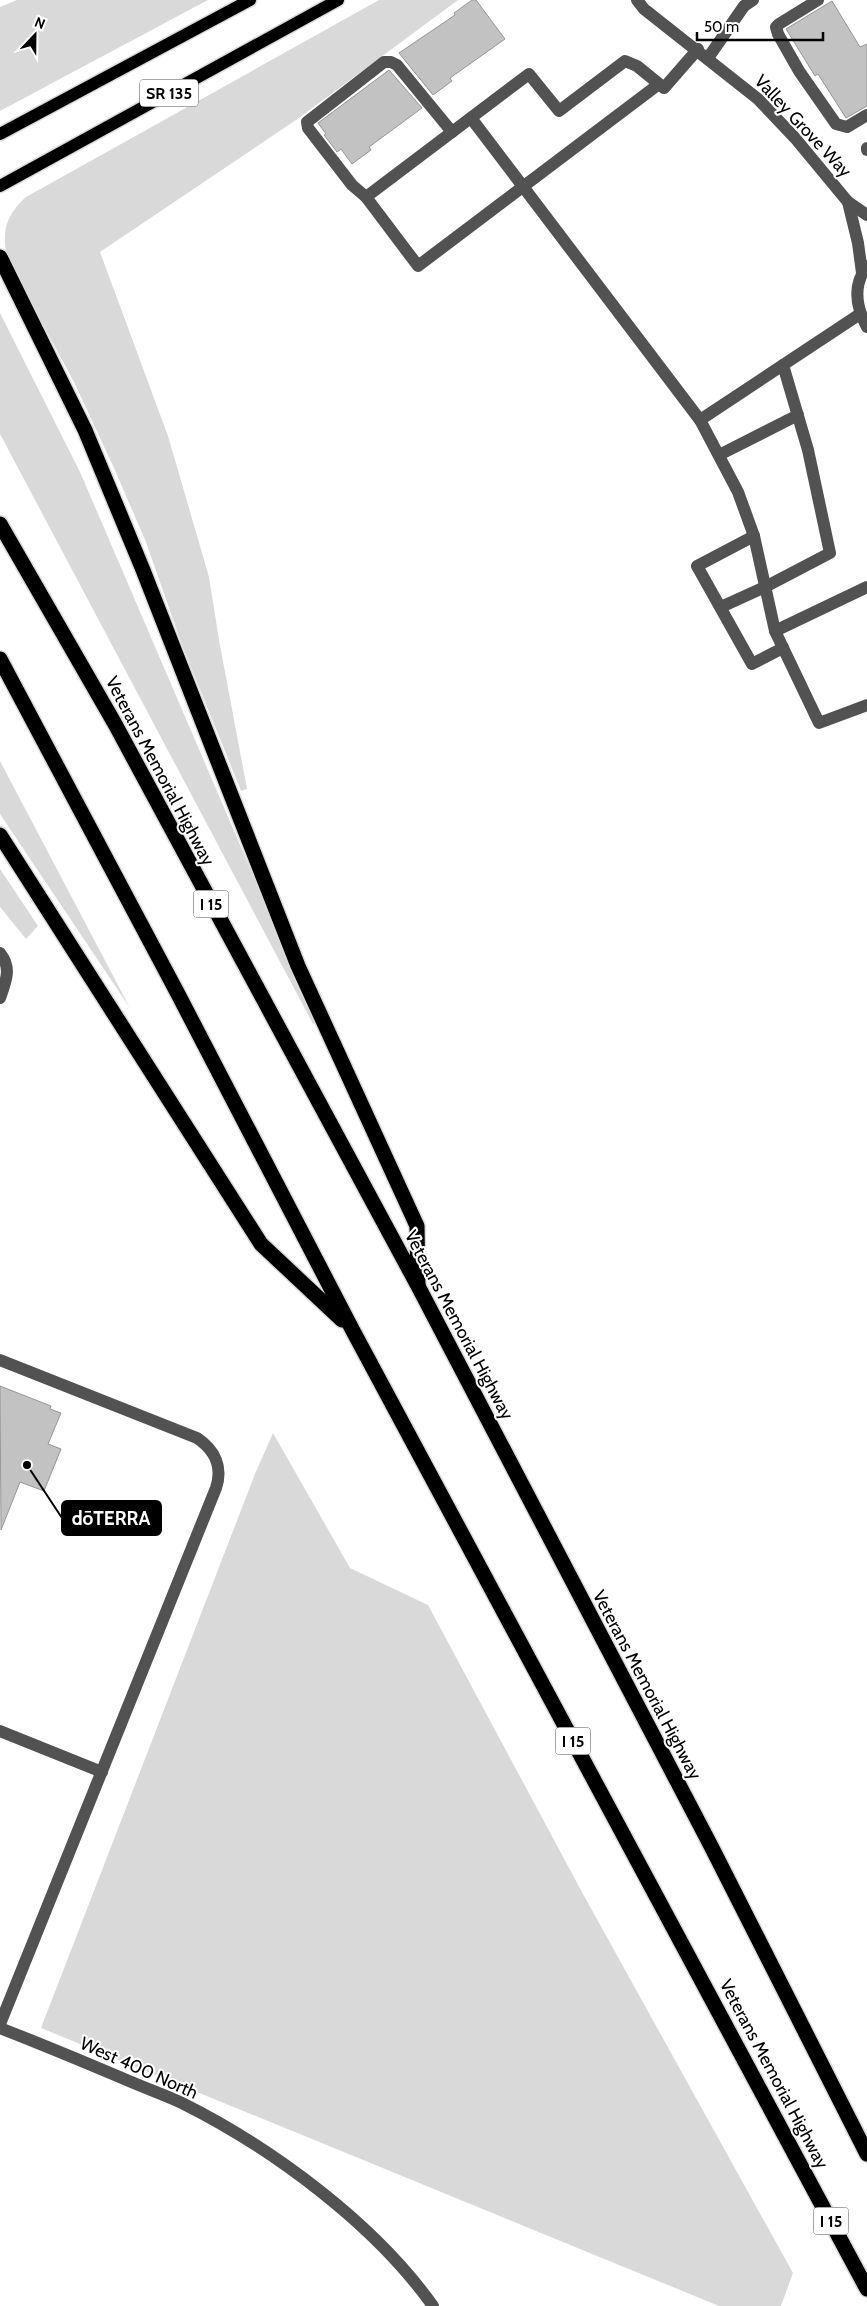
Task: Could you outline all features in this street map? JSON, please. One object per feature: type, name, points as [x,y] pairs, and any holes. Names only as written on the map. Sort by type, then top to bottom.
[{"type":"highway","points":[[0,257],[85,430],[144,570],[298,966],[417,1226],[418,1286]]},
{"type":"highway","name":"Veterans Memorial Highway","points":[[0,524],[115,724],[418,1286],[711,1846],[867,2154]]},
{"type":"highway","name":"Veterans Memorial Highway","points":[[0,659],[183,1002],[352,1329],[867,2288]]},
{"type":"highway","points":[[0,835],[261,1244],[352,1329]]},
{"type":"main road","name":"SR 135","points":[[0,134],[250,0]]},
{"type":"main road","name":"SR 135","points":[[0,186],[338,0]]},
{"type":"street","name":"Valley Grove Way","points":[[637,0],[644,9],[698,49],[758,99],[795,138],[848,202],[867,215]]},
{"type":"street","points":[[818,0],[779,24],[776,27],[778,34],[799,71],[836,124],[847,127],[867,115]]},
{"type":"street","points":[[708,58],[745,2]]},
{"type":"street","points":[[366,197],[529,74],[559,111],[624,61],[637,66],[664,88],[698,49]]},
{"type":"street","points":[[452,132],[397,65],[391,62],[384,62],[307,122],[308,128],[352,185],[366,197],[418,266],[659,84]]},
{"type":"street","points":[[471,118],[700,420],[738,492],[754,536],[776,631],[820,723],[867,705]]},
{"type":"street","name":"Valley Grove Way","points":[[848,202],[865,270],[857,293],[860,314]]},
{"type":"street","points":[[700,420],[860,314],[867,327]]},
{"type":"street","points":[[722,606],[765,587],[830,553],[808,450],[783,365]]},
{"type":"street","points":[[719,454],[798,415]]},
{"type":"street","points":[[754,536],[697,566],[722,606],[752,664],[783,648]]},
{"type":"street","points":[[776,631],[867,587]]},
{"type":"street","points":[[0,953],[7,964],[8,972],[0,998]]},
{"type":"street","points":[[0,1360],[197,1438],[212,1450],[218,1466],[216,1488],[0,2026]]},
{"type":"street","points":[[0,1731],[102,1772]]},
{"type":"street","name":"West 400 North","points":[[0,2026],[182,2103],[260,2147],[342,2208],[420,2288],[432,2306]]},
{"type":"shaded area","points":[[17,0],[208,0],[0,111],[0,7]]},
{"type":"shaded area","points":[[379,0],[458,0],[296,120],[100,252],[168,436],[209,577],[247,789],[241,791],[182,645],[146,542],[114,468],[74,382],[8,260],[5,241],[6,226],[13,211],[26,197]]},
{"type":"shaded area","points":[[0,313],[80,472],[277,931],[319,1021],[313,1024],[0,434]]},
{"type":"shaded area","points":[[0,761],[130,1008],[0,814]]},
{"type":"shaded area","points":[[0,869],[38,926],[26,939],[0,907]]},
{"type":"shaded area","points":[[273,1433],[350,1568],[428,1605],[583,1894],[793,2273],[781,2306],[719,2306],[41,2028],[255,1474]]},
{"type":"building","points":[[472,0],[476,0],[505,39],[450,78],[452,81],[433,95],[399,53],[455,15],[454,13]]},
{"type":"building","points":[[832,1],[860,47],[867,44],[867,106],[846,118],[818,74],[815,76],[786,29]]},
{"type":"building","points":[[389,70],[422,108],[369,147],[371,150],[352,164],[341,149],[337,152],[324,135],[326,134],[318,123]]},
{"type":"building","points":[[0,1386],[51,1406],[50,1409],[61,1413],[48,1444],[61,1449],[44,1491],[20,1482],[1,1530]]},
{"type":"place","name":"dōTERRA","points":[[27,1465]]}]
